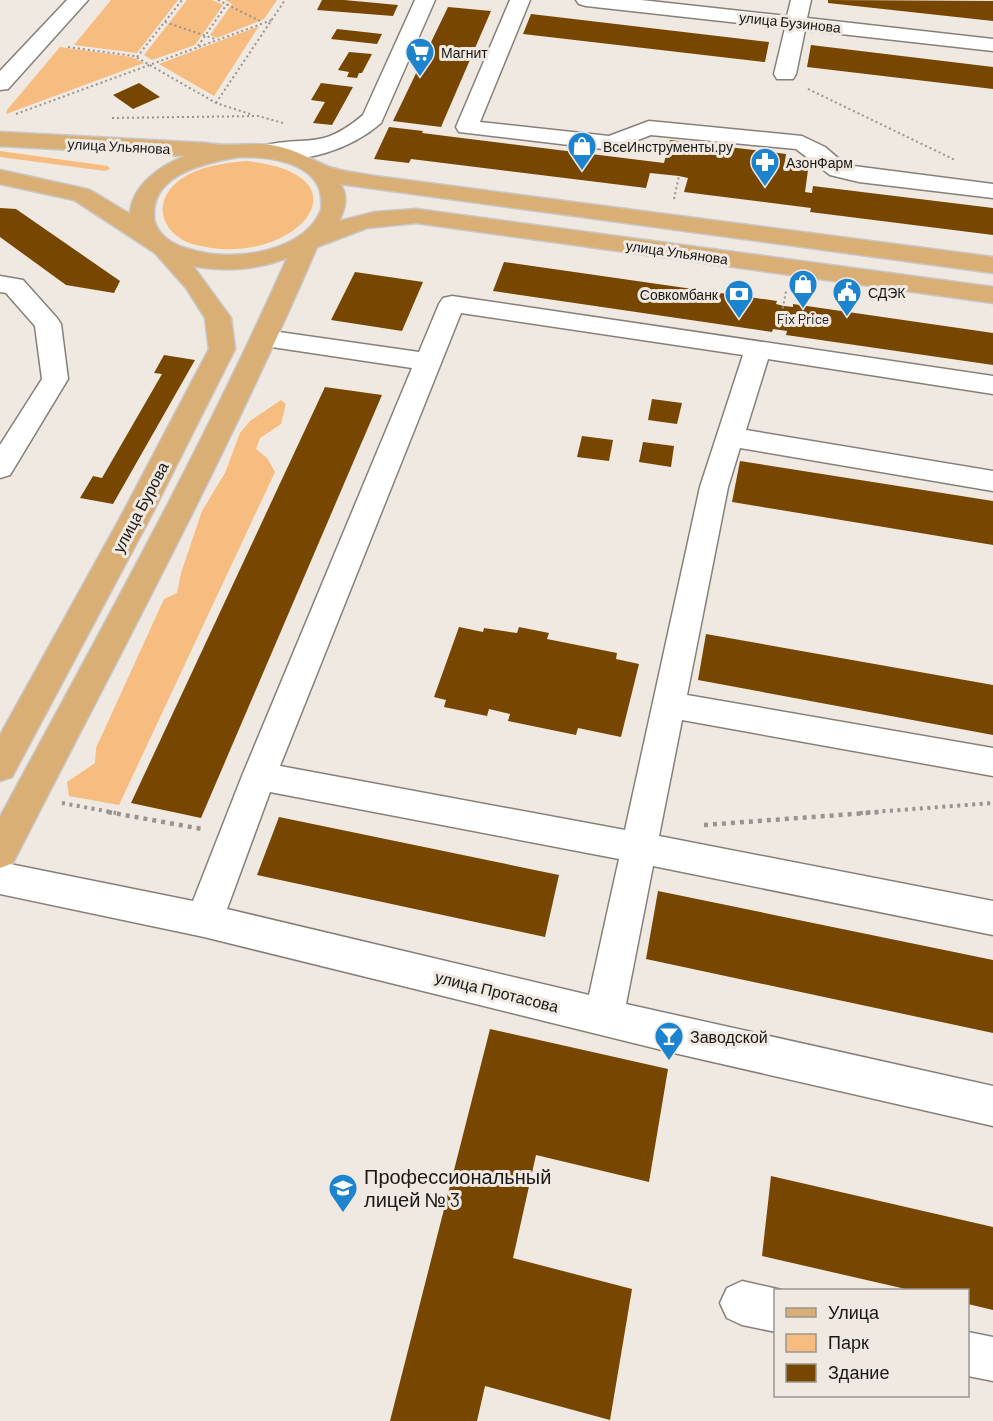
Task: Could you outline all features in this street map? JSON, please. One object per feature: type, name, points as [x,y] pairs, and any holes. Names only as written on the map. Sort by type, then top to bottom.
[{"type":"main road","name":"улица Ульянова","points":[[0,139],[140,148],[238,150]]},
{"type":"main road","points":[[0,177],[82,195],[157,243],[191,259],[220,263],[242,262],[282,254],[307,241],[325,225],[334,208],[332,189],[320,172],[298,159],[270,152],[238,150],[206,155],[178,166],[155,182],[142,200],[140,220],[157,243]]},
{"type":"main road","name":"улица Ульянова","points":[[320,172],[375,183],[993,265]]},
{"type":"main road","name":"улица Ульянова","points":[[307,241],[361,223],[416,216],[993,295]]},
{"type":"main road","points":[[0,852],[52,757],[265,338],[307,241]]},
{"type":"main road","name":"улица Бурова","points":[[4,752],[135,518],[222,349],[218,318],[195,283],[157,243]]},
{"type":"street","points":[[0,84],[78,0]]},
{"type":"street","points":[[270,152],[309,149],[337,143],[357,132],[373,118],[425,0]]},
{"type":"street","points":[[520,0],[467,127],[611,143],[649,128],[801,143],[817,152],[838,170],[859,175],[993,191]]},
{"type":"street","name":"улица Бузинова","points":[[586,0],[993,45]]},
{"type":"street","points":[[785,74],[801,0]]},
{"type":"street","points":[[0,468],[55,379],[48,324],[4,281]]},
{"type":"street","points":[[204,920],[259,776],[452,304],[993,385]]},
{"type":"street","points":[[265,338],[428,362]]},
{"type":"street","points":[[604,1017],[714,487],[730,437],[766,350]]},
{"type":"street","points":[[730,437],[993,481]]},
{"type":"street","points":[[670,705],[993,762]]},
{"type":"street","points":[[259,776],[993,918]]},
{"type":"street","name":"улица Протасова","points":[[0,878],[204,920],[604,1017],[993,1106]]},
{"type":"street","points":[[969,1354],[993,1359]]},
{"type":"path","points":[[137,57],[182,0]]},
{"type":"path","points":[[218,0],[262,22]]},
{"type":"path","points":[[216,103],[285,0]]},
{"type":"path","points":[[198,47],[227,4]]},
{"type":"path","points":[[26,118],[14,116],[272,20]]},
{"type":"path","points":[[165,22],[217,40]]},
{"type":"path","points":[[59,45],[137,57],[216,103],[287,124]]},
{"type":"path","points":[[785,74],[822,97],[951,156],[959,163]]},
{"type":"path","points":[[107,118],[258,116]]},
{"type":"path","points":[[674,202],[679,176]]},
{"type":"path","points":[[766,350],[787,290]]},
{"type":"path","points":[[59,802],[236,835]]},
{"type":"path","points":[[703,825],[993,803]]},
{"type":"green space","points":[[111,0],[178,0],[137,53],[74,45]]},
{"type":"green space","points":[[187,0],[212,0],[223,5],[195,45],[152,60],[144,55]]},
{"type":"green space","points":[[225,0],[277,0],[264,19],[217,38],[210,35],[232,4]]},
{"type":"green space","points":[[259,26],[214,96],[159,64]]},
{"type":"green space","points":[[60,47],[132,57],[144,63],[6,114],[7,110]]},
{"type":"green space","points":[[0,151],[108,166],[110,169],[105,171],[0,157]]},
{"type":"green space","points":[[246,161],[285,170],[307,184],[313,200],[306,218],[289,233],[263,244],[231,249],[196,245],[184,241],[175,234],[168,226],[163,208],[165,198],[171,188],[181,179],[204,168]]},
{"type":"green space","points":[[281,400],[286,404],[281,424],[260,438],[256,449],[267,458],[275,472],[119,805],[69,796],[67,782],[95,763],[96,748],[164,599],[177,593],[181,573],[202,511],[225,473],[240,433],[250,421]]},
{"type":"building","points":[[322,0],[398,5],[393,16],[317,10]]},
{"type":"building","points":[[828,0],[993,1],[993,21],[828,3]]},
{"type":"building","points":[[448,7],[491,11],[441,127],[393,121]]},
{"type":"building","points":[[531,14],[769,42],[765,62],[523,34]]},
{"type":"building","points":[[337,29],[382,34],[377,44],[331,39]]},
{"type":"building","points":[[811,45],[993,67],[993,89],[807,67]]},
{"type":"building","points":[[349,52],[372,54],[357,78],[347,77],[349,72],[338,70]]},
{"type":"building","points":[[139,83],[160,97],[133,109],[113,95]]},
{"type":"building","points":[[321,83],[353,87],[332,125],[313,123],[325,102],[311,100]]},
{"type":"building","points":[[389,127],[664,163],[670,140],[786,154],[784,167],[808,170],[805,192],[812,193],[813,186],[993,208],[993,235],[810,212],[811,208],[684,192],[688,178],[679,176],[650,173],[646,188],[411,159],[409,163],[374,159]]},
{"type":"building","points":[[0,208],[16,209],[120,281],[114,293],[66,285],[0,237]]},
{"type":"building","points":[[504,262],[777,301],[776,304],[784,306],[793,307],[793,304],[993,333],[993,365],[786,335],[787,331],[773,329],[772,332],[493,291]]},
{"type":"building","points":[[355,272],[423,282],[402,331],[331,320]]},
{"type":"building","points":[[164,355],[195,360],[113,504],[80,498],[93,476],[102,478],[162,374],[154,373]]},
{"type":"building","points":[[325,387],[382,395],[201,818],[131,803]]},
{"type":"building","points":[[652,399],[682,403],[677,424],[648,420]]},
{"type":"building","points":[[582,436],[613,440],[609,461],[577,457]]},
{"type":"building","points":[[643,442],[674,446],[671,467],[639,462]]},
{"type":"building","points":[[740,461],[993,501],[993,545],[732,502]]},
{"type":"building","points":[[459,627],[483,632],[484,628],[517,633],[519,627],[549,633],[547,639],[617,653],[616,659],[639,664],[621,737],[578,728],[576,735],[508,721],[510,714],[489,709],[487,716],[444,707],[446,700],[434,697]]},
{"type":"building","points":[[706,634],[993,685],[993,735],[698,680]]},
{"type":"building","points":[[279,817],[559,875],[545,937],[257,875]]},
{"type":"building","points":[[658,891],[993,960],[993,1033],[646,959]]},
{"type":"building","points":[[490,1029],[668,1069],[649,1182],[536,1155],[513,1258],[632,1289],[610,1420],[485,1386],[477,1421],[390,1421]]},
{"type":"building","points":[[771,1176],[993,1227],[993,1310],[969,1304],[969,1289],[906,1289],[762,1256]]},
{"type":"place","name":"Магнит","points":[[420,78]]},
{"type":"place","name":"ВсеИнструменты.ру","points":[[582,172]]},
{"type":"place","name":"АзонФарм","points":[[765,188]]},
{"type":"place","name":"Fix Price","points":[[803,310]]},
{"type":"place","name":"СДЭК","points":[[847,318]]},
{"type":"place","name":"Совкомбанк","points":[[739,320]]},
{"type":"place","name":"Заводской","points":[[669,1062]]},
{"type":"place","name":"Профессиональный лицей № 3","points":[[343,1214]]}]
